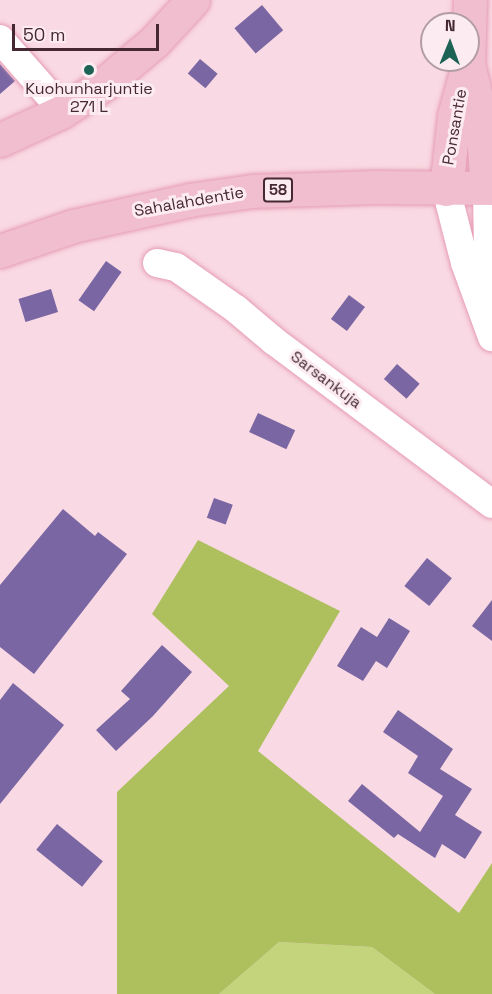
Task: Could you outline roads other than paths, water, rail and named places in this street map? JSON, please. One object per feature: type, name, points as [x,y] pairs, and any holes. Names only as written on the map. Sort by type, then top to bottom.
[{"type":"main road","points":[[0,140],[62,112],[104,84],[154,42],[193,0]]},
{"type":"main road","name":"Ponsantie","points":[[446,189],[454,116],[466,72]]},
{"type":"main road","name":"Ponsantie","points":[[470,72],[482,122],[490,188]]},
{"type":"main road","name":"Sahalahdentie","points":[[0,251],[82,224],[189,200],[252,191],[375,187],[490,188]]},
{"type":"street","points":[[0,39],[62,112]]},
{"type":"street","points":[[490,188],[490,332]]},
{"type":"street","points":[[446,189],[465,263],[490,332]]},
{"type":"street","name":"Sarsankuja","points":[[157,264],[176,267],[236,309],[492,504]]},
{"type":"place","name":"Kuohunharjuntie 271 L","points":[[89,70]]}]
